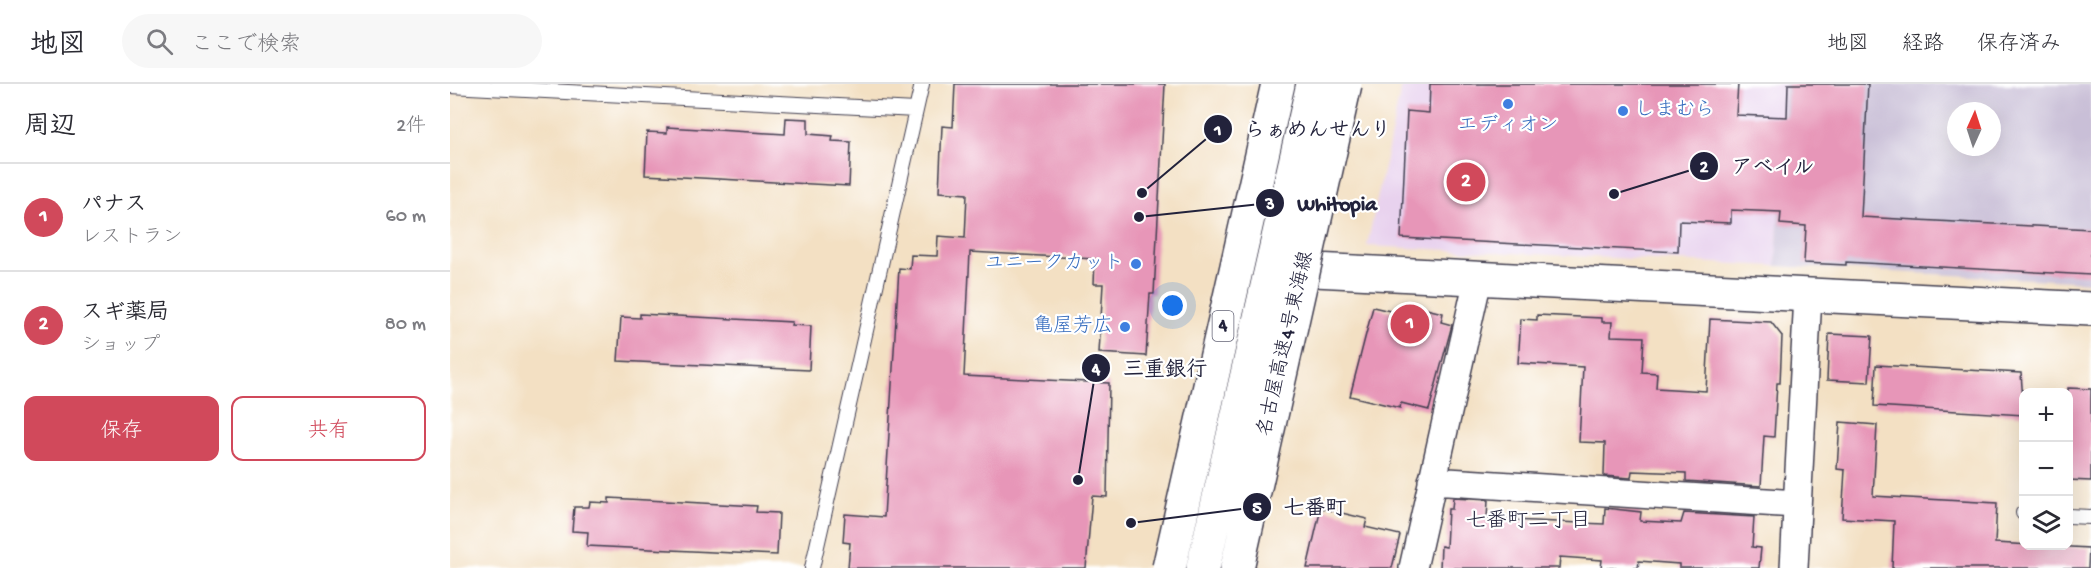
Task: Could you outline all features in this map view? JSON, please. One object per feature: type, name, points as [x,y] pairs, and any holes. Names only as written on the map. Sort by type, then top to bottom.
[{"type":"main road","name":"4","points":[[1169,568],[1278,84]]},
{"type":"main road","points":[[1203,568],[1313,84]]},
{"type":"main road","name":"名古屋高速4号東海線","points":[[1237,568],[1346,84]]},
{"type":"main road","points":[[1222,264],[2091,309]]},
{"type":"street","points":[[1413,568],[1478,279]]},
{"type":"street","points":[[1794,568],[1808,295]]},
{"type":"street","points":[[1432,481],[1797,504]]},
{"type":"lane","points":[[812,568],[922,84]]},
{"type":"lane","points":[[450,86],[916,110]]},
{"type":"lane","points":[[2073,516],[2091,517]]},
{"type":"shaded area","points":[[1402,84],[1785,84],[1776,266],[1367,246]]},
{"type":"shaded area","points":[[1785,84],[2091,84],[2091,282],[1776,266]]},
{"type":"building","points":[[955,84],[1165,84],[1154,294],[1150,294],[1146,356],[1099,353],[1103,284],[1094,284],[1095,259],[970,252],[964,376],[1109,383],[1107,497],[1092,496],[1086,568],[848,568],[850,543],[843,542],[845,514],[884,517],[899,268],[910,269],[911,255],[937,256],[938,236],[965,238],[967,194],[939,192],[942,126],[953,127]]},
{"type":"building","points":[[1430,84],[1738,84],[1736,115],[1787,117],[1788,84],[1868,84],[1861,217],[2091,229],[2091,275],[1846,262],[1846,265],[1804,263],[1806,226],[1780,224],[1781,212],[1731,210],[1731,223],[1679,221],[1678,252],[1401,238],[1407,111],[1429,113]]},
{"type":"building","points":[[786,118],[808,119],[808,134],[833,136],[832,141],[851,142],[849,186],[645,175],[647,132],[667,133],[667,127],[785,134]]},
{"type":"building","points":[[1373,307],[1420,318],[1422,308],[1443,313],[1441,322],[1452,325],[1429,410],[1401,403],[1400,408],[1350,396]]},
{"type":"building","points":[[640,314],[792,322],[791,325],[811,326],[809,370],[618,361],[621,317],[640,318]]},
{"type":"building","points":[[1537,315],[1602,318],[1602,322],[1612,322],[1611,336],[1644,337],[1642,372],[1657,373],[1656,388],[1706,391],[1710,319],[1771,322],[1782,336],[1780,383],[1777,383],[1774,437],[1764,436],[1761,486],[1686,481],[1686,473],[1632,471],[1631,478],[1604,476],[1605,443],[1579,442],[1583,367],[1518,363],[1521,319],[1537,320]]},
{"type":"building","points":[[1829,334],[1872,336],[1869,382],[1827,380]]},
{"type":"building","points":[[1876,365],[2021,373],[2019,415],[1874,406]]},
{"type":"building","points":[[2073,388],[2091,389],[2091,481],[2073,480]]},
{"type":"building","points":[[1840,422],[1877,425],[1873,496],[1997,503],[1995,543],[2019,544],[2019,550],[2089,548],[2088,568],[1892,568],[1894,521],[1842,518],[1845,470],[1837,469]]},
{"type":"building","points":[[609,498],[757,506],[756,512],[779,513],[777,555],[587,546],[588,532],[572,531],[574,507],[589,507],[590,502],[609,503]]},
{"type":"building","points":[[1453,498],[1488,500],[1487,519],[1604,524],[1605,508],[1641,512],[1640,521],[1681,523],[1684,513],[1754,517],[1752,547],[1761,548],[1759,568],[1679,568],[1679,564],[1639,561],[1638,568],[1601,568],[1602,560],[1560,557],[1559,568],[1440,568],[1441,546],[1446,547],[1448,509],[1452,509]]},
{"type":"building","points":[[1321,508],[1367,519],[1365,527],[1400,535],[1392,568],[1307,568]]},
{"type":"place","name":"エディオン","points":[[1508,104]]},
{"type":"place","name":"しまむら","points":[[1623,111]]},
{"type":"place","name":"スギ薬局","points":[[1466,182]]},
{"type":"place","name":"らぁめんせんり","points":[[1142,193]]},
{"type":"place","name":"アベイル","points":[[1614,194]]},
{"type":"place","name":"Whitopia","points":[[1139,217]]},
{"type":"place","name":"ユニークカット","points":[[1136,264]]},
{"type":"place","name":"パナス","points":[[1410,324]]},
{"type":"place","name":"亀屋芳広","points":[[1125,327]]},
{"type":"place","name":"三重銀行","points":[[1078,480]]},
{"type":"place","name":"七番町","points":[[1131,523]]},
{"type":"district","name":"七番町二丁目","points":[[1528,522]]}]
